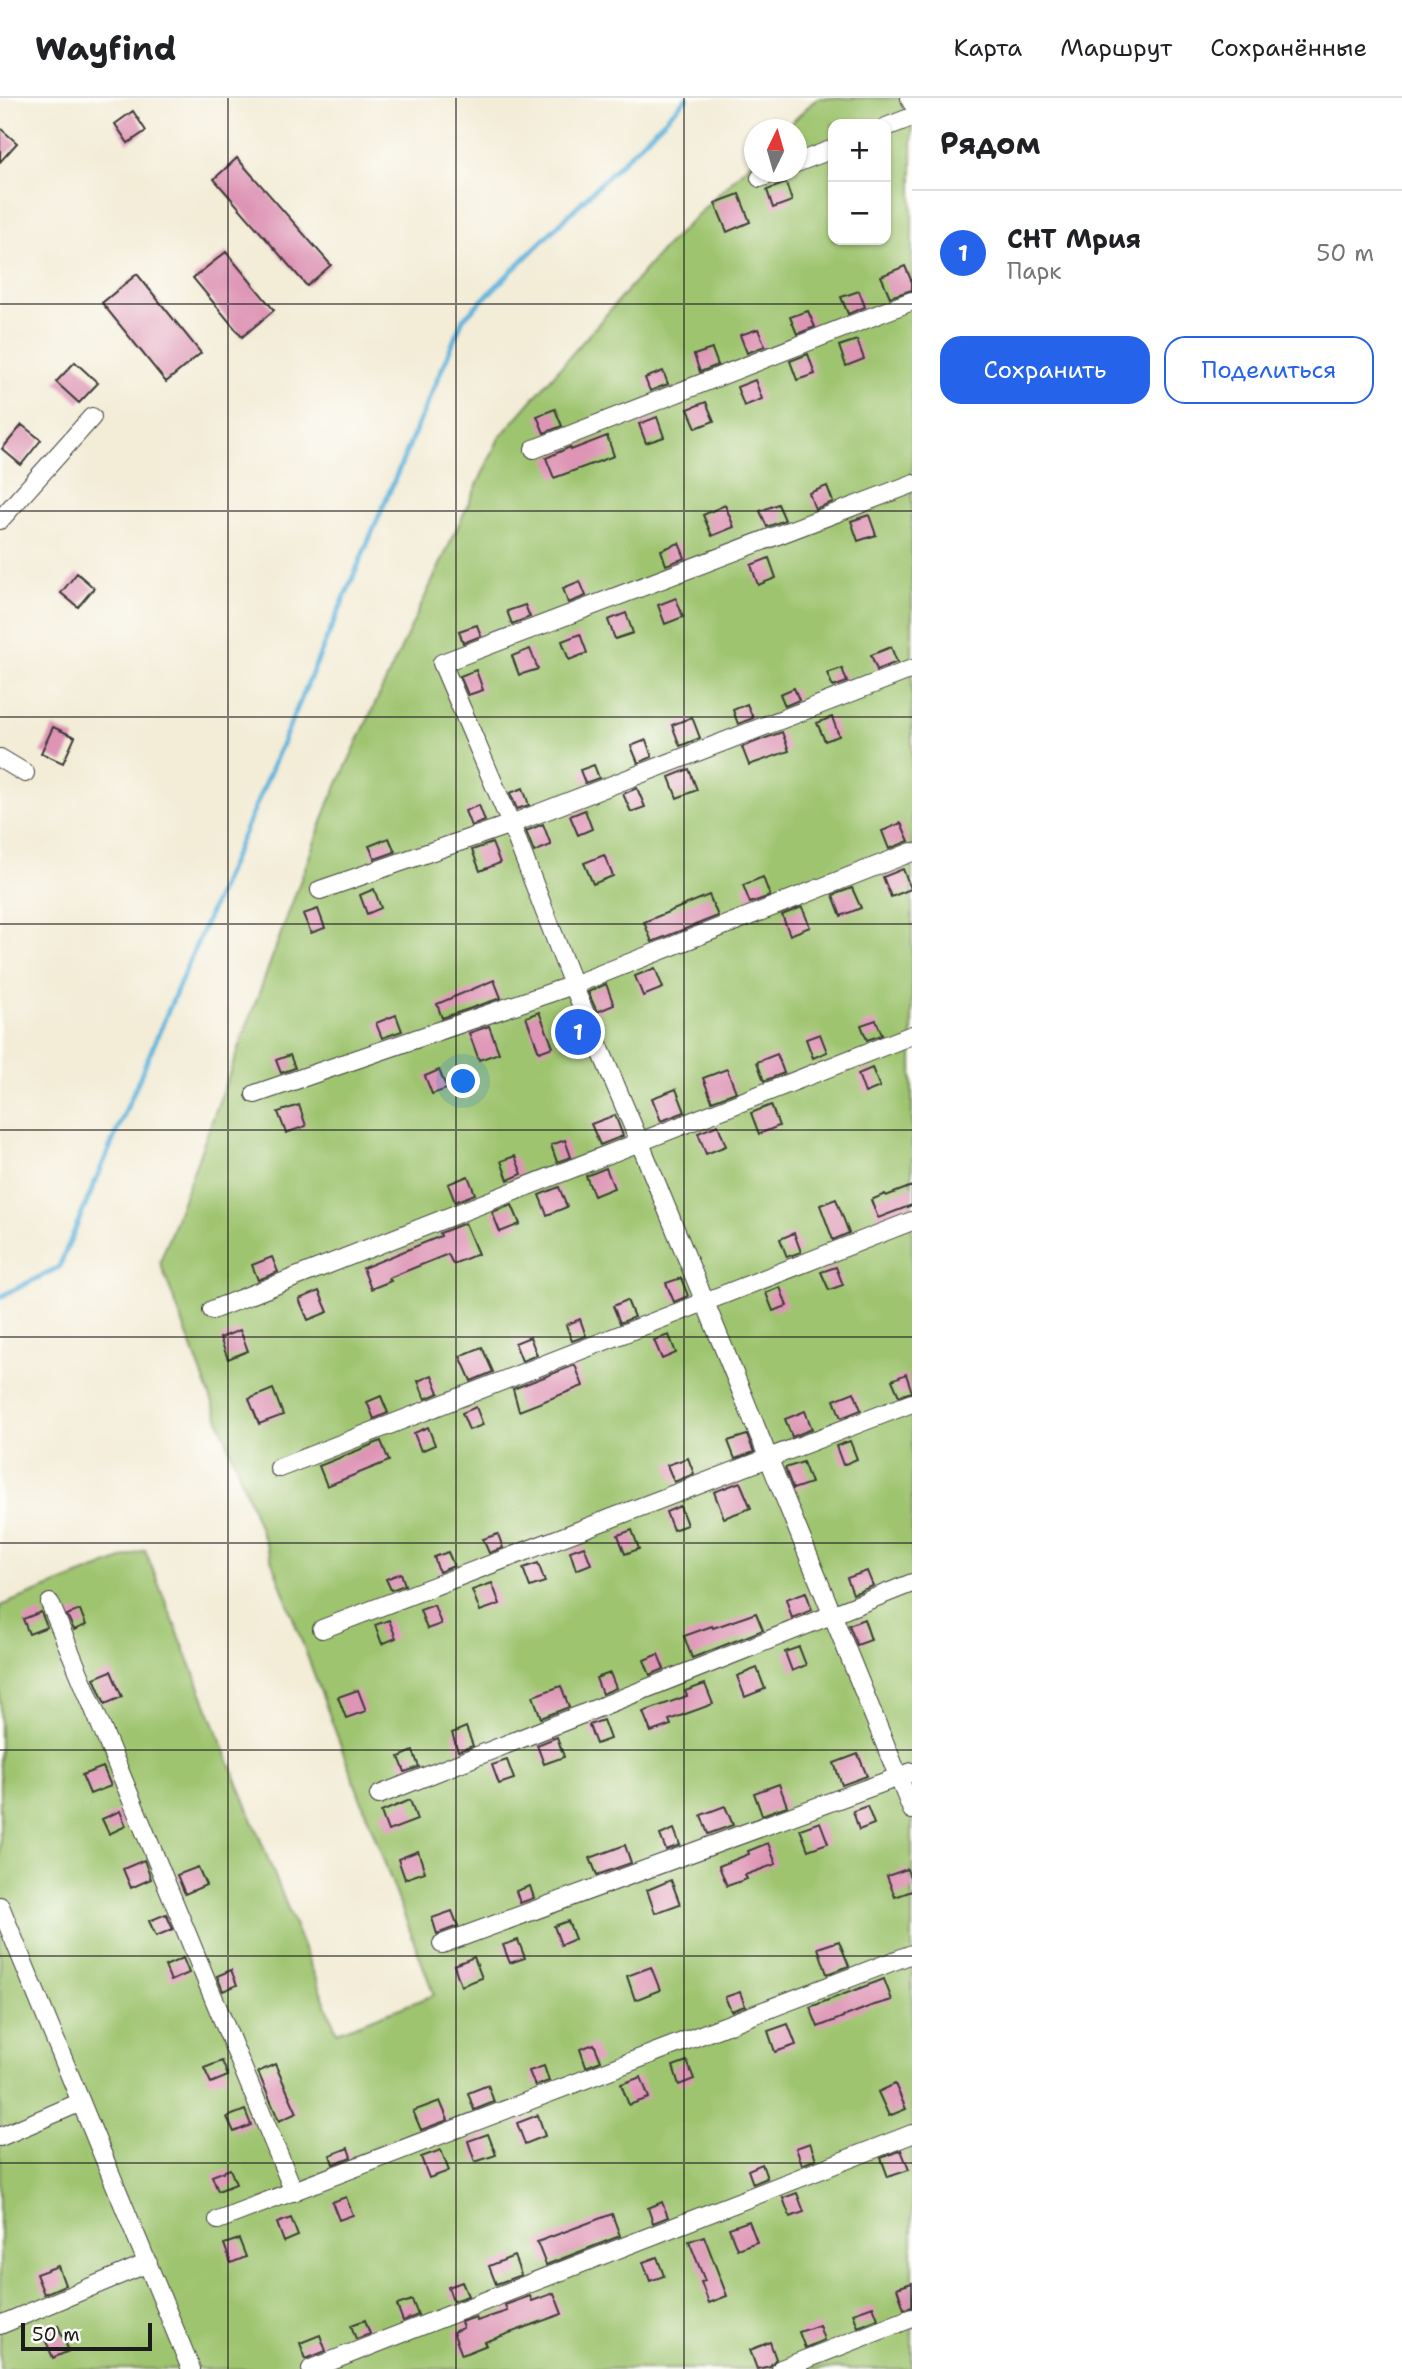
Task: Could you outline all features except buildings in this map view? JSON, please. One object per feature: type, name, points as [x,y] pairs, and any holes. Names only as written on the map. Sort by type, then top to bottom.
[{"type":"street","points":[[891,125],[912,117]]},
{"type":"street","points":[[807,159],[828,151]]},
{"type":"street","points":[[534,449],[912,301]]},
{"type":"street","points":[[0,520],[92,417]]},
{"type":"street","points":[[912,484],[442,663],[511,824],[573,985],[832,1615],[905,1774],[912,1810]]},
{"type":"street","points":[[320,890],[511,824],[912,669]]},
{"type":"street","points":[[0,758],[25,773]]},
{"type":"street","points":[[255,1094],[573,985],[912,852]]},
{"type":"street","points":[[212,1310],[912,1035]]},
{"type":"street","points":[[279,1468],[912,1221]]},
{"type":"street","points":[[322,1629],[912,1403]]},
{"type":"street","points":[[379,1795],[912,1583]]},
{"type":"street","points":[[50,1602],[294,2192]]},
{"type":"street","points":[[442,1944],[905,1774]]},
{"type":"street","points":[[0,1906],[8,1948],[81,2102],[191,2369]]},
{"type":"street","points":[[218,2220],[912,1954]]},
{"type":"street","points":[[0,2137],[81,2102]]},
{"type":"street","points":[[311,2369],[912,2134]]},
{"type":"street","points":[[0,2325],[148,2263]]},
{"type":"street","points":[[781,2369],[912,2318]]},
{"type":"green space","points":[[817,98],[912,98],[912,2369],[0,2369],[0,1606],[145,1550],[337,2032],[434,1995],[160,1262],[329,803],[499,438],[664,248],[744,169],[744,182],[807,182],[807,119],[795,119]]},
{"type":"waterway","points":[[0,1297],[59,1267],[463,319],[687,98]]},
{"type":"place","name":"СНТ Мрия","points":[[578,1032]]}]
